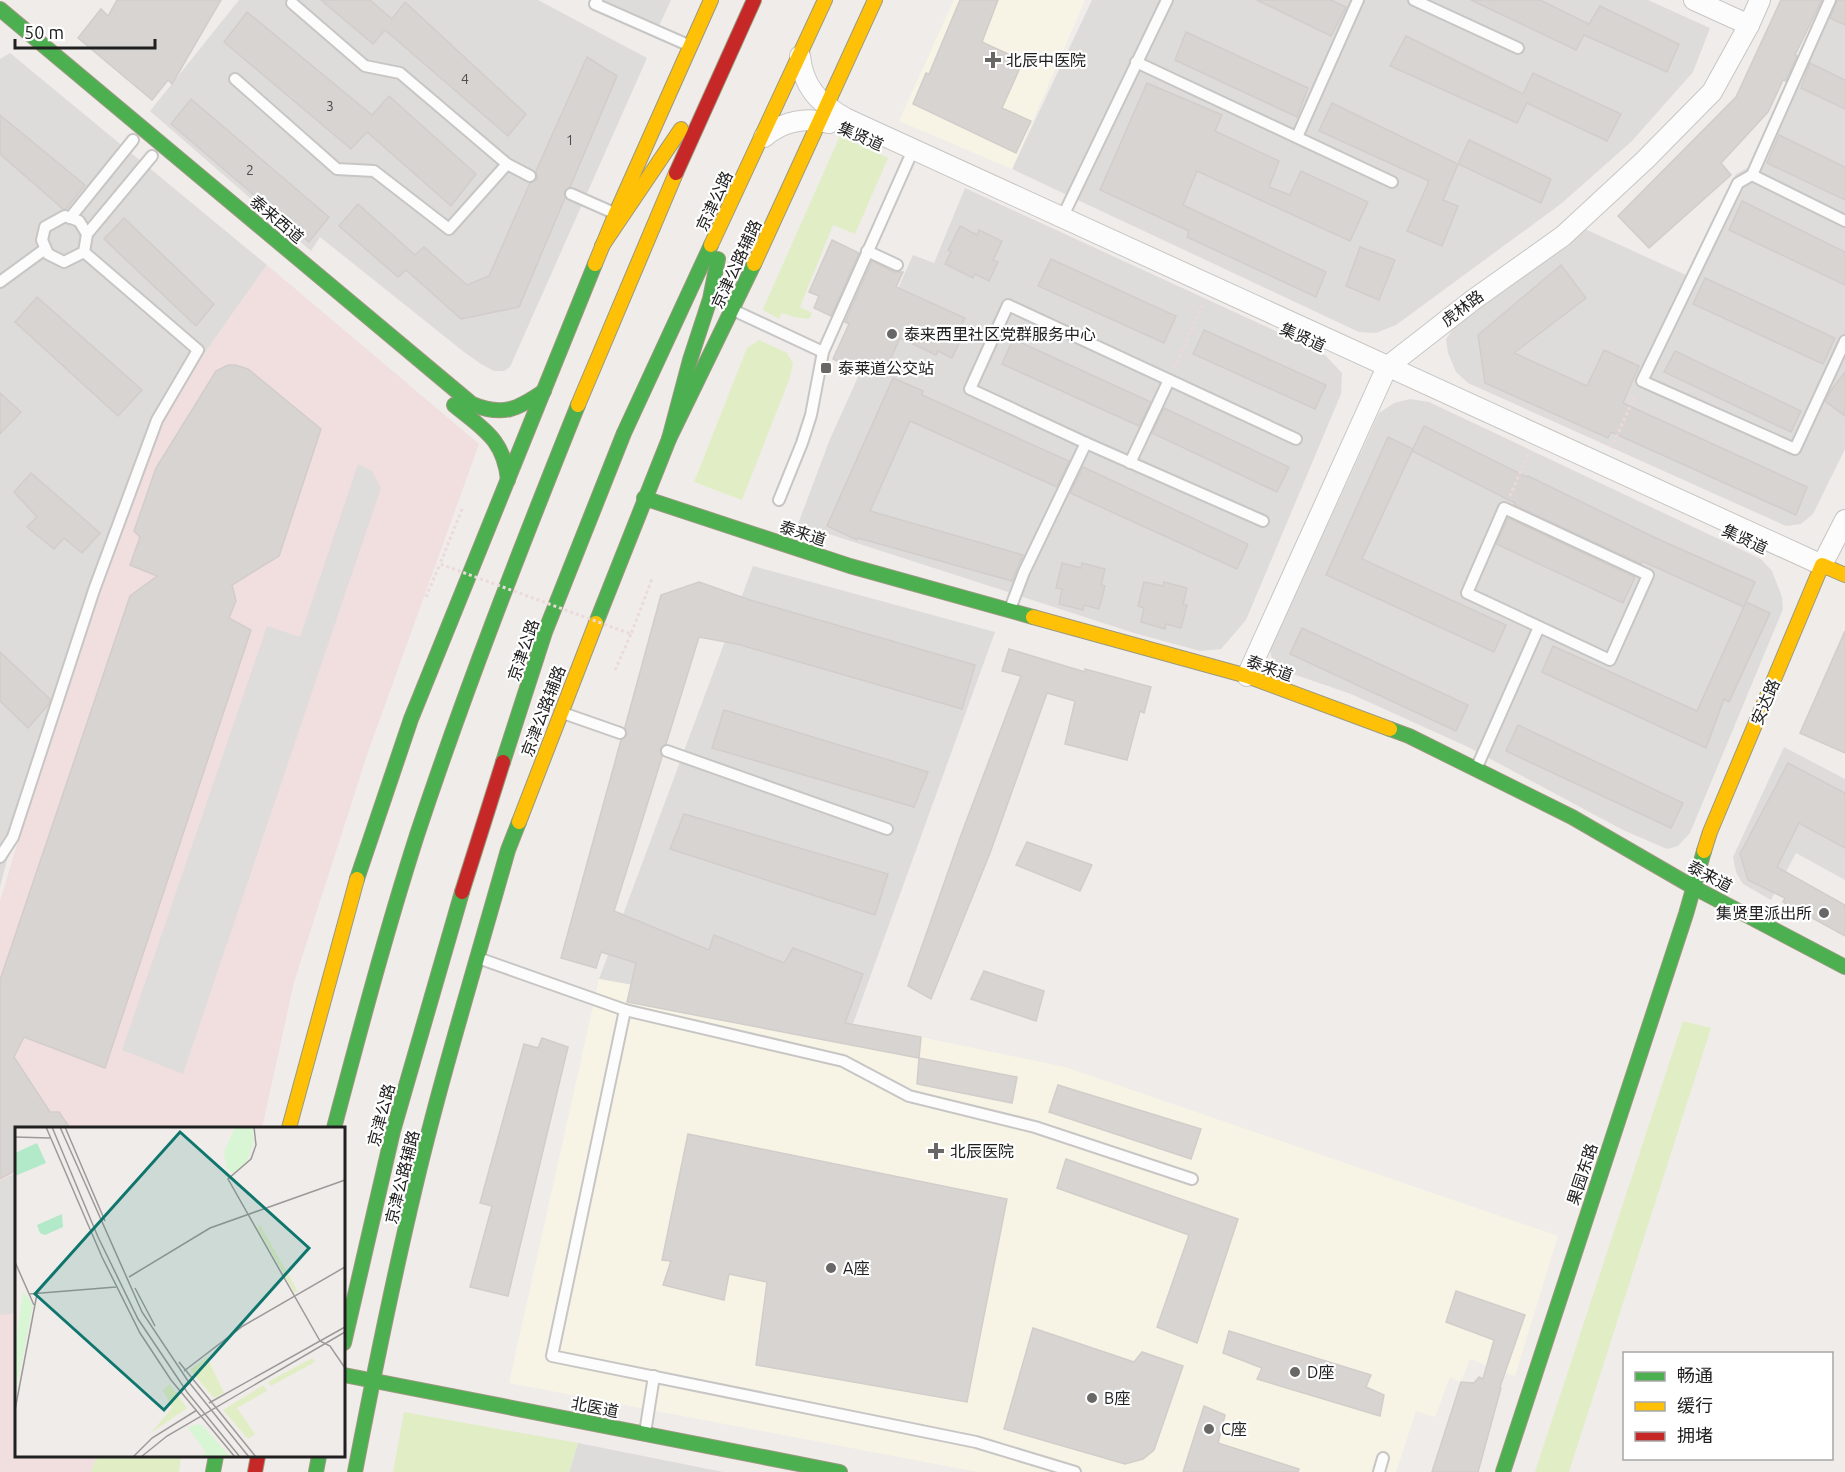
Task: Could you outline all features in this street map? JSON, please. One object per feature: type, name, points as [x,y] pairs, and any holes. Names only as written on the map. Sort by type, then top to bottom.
[{"type":"main road","points":[[290,1127],[356,886],[411,719],[602,246],[711,0]]},
{"type":"main road","points":[[334,1127],[379,960],[407,870],[495,613],[616,314],[754,0]]},
{"type":"main road","name":"京津公路","points":[[345,1339],[393,1131],[433,989],[459,900],[545,632],[624,433],[825,0]]},
{"type":"main road","name":"京津公路辅路","points":[[356,1472],[372,1381],[414,1191],[508,850],[560,712],[669,439],[733,309],[875,0]]},
{"type":"main road","points":[[0,29],[5,14]]},
{"type":"main road","name":"泰来西道","points":[[5,14],[472,404],[482,409],[506,411],[517,409],[544,391]]},
{"type":"main road","points":[[602,246],[720,74]]},
{"type":"main road","points":[[129,137],[156,160]]},
{"type":"main road","points":[[669,439],[690,360],[710,299],[731,204]]},
{"type":"main road","points":[[414,374],[492,436],[503,451],[508,469],[508,480]]},
{"type":"main road","name":"泰来道","points":[[644,498],[850,566],[1247,676],[1409,736],[1572,817],[1699,890],[1845,967]]},
{"type":"main road","name":"集贤道","points":[[1828,571],[1845,584]]},
{"type":"main road","name":"安达路","points":[[1699,890],[1710,832],[1828,571]]},
{"type":"main road","points":[[1699,890],[1701,912]]},
{"type":"main road","name":"果园东路","points":[[1503,1472],[1699,890]]},
{"type":"main road","name":"北医道","points":[[345,1375],[645,1433],[756,1460],[840,1472]]},
{"type":"main road","points":[[213,1472],[216,1457]]},
{"type":"main road","points":[[255,1472],[258,1457]]},
{"type":"main road","points":[[316,1472],[320,1457]]},
{"type":"street","points":[[1694,0],[1749,25]]},
{"type":"street","name":"虎林路","points":[[1247,676],[1385,370],[1473,300],[1563,236],[1645,160],[1712,92],[1749,25],[1760,0]]},
{"type":"street","name":"集贤道","points":[[800,53],[805,80],[822,113],[839,126],[911,154],[1061,221],[1385,370],[1533,442],[1828,571]]},
{"type":"street","name":"集贤道","points":[[760,140],[782,125],[822,113]]},
{"type":"street","name":"集贤道","points":[[1061,221],[1208,294],[1604,465],[1828,571]]},
{"type":"street","name":"安达路","points":[[1828,571],[1845,520]]},
{"type":"street","name":"安达路","points":[[1828,571],[1845,536]]},
{"type":"lane","points":[[597,0],[595,4],[691,46]]},
{"type":"lane","points":[[1061,221],[1167,0]]},
{"type":"lane","points":[[1297,137],[1358,0]]},
{"type":"lane","points":[[1414,0],[1518,48]]},
{"type":"lane","points":[[1830,0],[1752,175],[1738,183],[1642,381],[1795,449],[1845,340]]},
{"type":"lane","points":[[292,3],[365,66],[400,73],[507,164],[530,176]]},
{"type":"lane","points":[[1136,62],[1392,182]]},
{"type":"lane","points":[[235,79],[337,169],[374,171],[449,229],[507,164]]},
{"type":"lane","points":[[70,218],[129,137]]},
{"type":"lane","points":[[779,500],[802,443],[823,352],[911,154]]},
{"type":"lane","points":[[84,252],[87,234],[156,160]]},
{"type":"lane","points":[[1752,175],[1845,221]]},
{"type":"lane","points":[[571,194],[616,213]]},
{"type":"lane","points":[[84,252],[64,262],[48,254],[42,240],[45,227],[65,216],[79,221],[87,234]]},
{"type":"lane","points":[[0,282],[45,249]]},
{"type":"lane","points":[[867,251],[897,265]]},
{"type":"lane","points":[[0,857],[13,837],[94,590],[157,420],[198,350],[84,252]]},
{"type":"lane","points":[[1263,521],[970,389],[1008,305],[1296,439]]},
{"type":"lane","points":[[733,309],[823,352]]},
{"type":"lane","points":[[1130,463],[1169,380]]},
{"type":"lane","points":[[1010,610],[1024,572],[1086,443]]},
{"type":"lane","points":[[1504,508],[1648,575],[1610,660],[1467,593],[1504,508]]},
{"type":"lane","points":[[1476,769],[1539,627]]},
{"type":"lane","points":[[560,712],[620,734]]},
{"type":"lane","points":[[667,751],[887,830]]},
{"type":"lane","points":[[477,958],[625,1010],[843,1061],[909,1096],[1035,1127],[1192,1179]]},
{"type":"lane","points":[[625,1010],[552,1356],[976,1442],[1075,1472]]},
{"type":"lane","points":[[645,1433],[654,1377]]},
{"type":"lane","points":[[1379,1472],[1383,1458]]},
{"type":"path","points":[[1169,380],[1208,294]]},
{"type":"path","points":[[1604,465],[1642,381]]},
{"type":"path","points":[[1504,508],[1533,442]]},
{"type":"path","points":[[426,597],[462,509]]},
{"type":"path","points":[[440,564],[631,634]]},
{"type":"path","points":[[615,670],[652,579]]},
{"type":"shaded area","points":[[239,0],[538,0],[647,58],[510,367],[504,371],[494,371],[481,364],[320,237],[311,251],[150,111]]},
{"type":"shaded area","points":[[602,0],[671,0],[658,28]]},
{"type":"shaded area","name":"北辰中医院","points":[[954,0],[1085,0],[1012,169],[899,121]]},
{"type":"shaded area","points":[[1092,0],[1648,0],[1710,28],[1693,72],[1632,141],[1562,203],[1396,325],[1376,333],[1359,332],[1012,169]]},
{"type":"shaded area","points":[[1827,0],[1845,0],[1845,449],[1813,514],[1801,524],[1786,526],[1468,383],[1456,372],[1448,353],[1446,339],[1462,317],[1585,229],[1686,275],[1691,271],[1736,174],[1749,167]]},
{"type":"shaded area","points":[[10,53],[267,265],[157,421],[13,837],[0,887],[0,59]]},
{"type":"shaded area","points":[[965,188],[1293,339],[1326,356],[1342,373],[1341,394],[1246,620],[1221,649],[1200,651],[1134,633],[798,524],[830,439],[913,255],[934,263]]},
{"type":"shaded area","points":[[267,265],[479,444],[368,752],[294,982],[262,1127],[15,1127],[15,1457],[97,1457],[91,1472],[0,1472],[0,901],[94,590],[157,421]]},
{"type":"shaded area","points":[[1410,399],[1429,402],[1761,559],[1772,571],[1782,597],[1783,609],[1690,833],[1678,846],[1667,849],[1623,830],[1468,747],[1351,694],[1290,673],[1273,664],[1270,650],[1379,413],[1394,403]]},
{"type":"shaded area","points":[[358,464],[372,471],[381,488],[183,1074],[122,1050],[267,626],[300,637]]},
{"type":"shaded area","points":[[753,566],[995,632],[853,1024],[921,1037],[599,979]]},
{"type":"shaded area","points":[[1784,747],[1845,779],[1845,880],[1796,853],[1771,900],[1743,884],[1736,872],[1733,857]]},
{"type":"shaded area","name":"北辰医院","points":[[599,979],[925,1038],[1065,1067],[1558,1236],[1515,1376],[1470,1359],[1461,1382],[1450,1377],[1435,1417],[1416,1411],[1396,1472],[978,1472],[509,1383]]},
{"type":"shaded area","points":[[15,1174],[15,1313],[0,1315],[0,1181]]},
{"type":"shaded area","points":[[578,1443],[723,1472],[569,1472]]},
{"type":"green space","points":[[840,136],[888,158],[855,234],[833,225],[800,307],[812,313],[809,319],[782,313],[779,319],[763,310],[764,307]]},
{"type":"green space","points":[[759,340],[787,353],[793,364],[789,380],[742,500],[694,482],[747,348]]},
{"type":"green space","points":[[1683,1021],[1711,1028],[1569,1472],[1535,1472]]},
{"type":"green space","points":[[404,1412],[578,1443],[569,1472],[393,1472]]},
{"type":"green space","points":[[97,1457],[181,1457],[179,1472],[91,1472]]},
{"type":"building","points":[[117,0],[221,0],[172,84],[168,80],[152,100],[78,38],[101,9],[108,16]]},
{"type":"building","points":[[321,0],[370,0],[392,19],[405,2],[526,114],[508,136],[385,30],[373,44]]},
{"type":"building","points":[[960,0],[998,0],[982,42],[1023,61],[1002,108],[1031,121],[1016,153],[913,104],[926,73],[929,74]]},
{"type":"building","points":[[1257,0],[1331,0],[1346,7],[1331,36]]},
{"type":"building","points":[[1471,0],[1540,0],[1589,24],[1588,26],[1600,6],[1679,44],[1667,72],[1584,35],[1576,50]]},
{"type":"building","points":[[1781,0],[1822,0],[1795,55],[1797,56],[1786,81],[1783,80],[1768,112],[1721,163],[1731,175],[1649,248],[1618,216],[1736,97]]},
{"type":"building","points":[[1837,0],[1845,0],[1845,25],[1830,18]]},
{"type":"building","points":[[247,12],[372,115],[389,96],[476,174],[451,206],[367,132],[351,149],[224,42]]},
{"type":"building","points":[[1186,32],[1308,88],[1297,117],[1175,60]]},
{"type":"building","points":[[1406,36],[1523,94],[1533,73],[1621,114],[1607,141],[1527,103],[1517,123],[1390,66]]},
{"type":"building","points":[[587,57],[617,76],[570,187],[564,192],[565,198],[519,307],[461,319],[406,270],[398,277],[339,226],[358,204],[415,255],[424,247],[467,285],[489,276],[530,183],[537,179],[536,171]]},
{"type":"building","points":[[1810,63],[1845,80],[1845,109],[1801,88]]},
{"type":"building","points":[[1147,83],[1222,115],[1215,131],[1279,161],[1269,187],[1290,195],[1301,171],[1368,202],[1350,241],[1197,171],[1183,205],[1326,272],[1316,297],[1187,237],[1189,231],[1100,190]]},
{"type":"building","points":[[191,99],[329,217],[309,242],[171,124]]},
{"type":"building","points":[[1332,103],[1458,164],[1443,200],[1458,206],[1442,246],[1407,231],[1429,181],[1319,131]]},
{"type":"building","points":[[0,115],[85,185],[66,209],[63,209],[0,154]]},
{"type":"building","points":[[1779,135],[1845,167],[1845,200],[1767,163]]},
{"type":"building","points":[[1469,140],[1551,179],[1541,203],[1458,164]]},
{"type":"building","points":[[1742,201],[1845,252],[1845,285],[1729,230]]},
{"type":"building","points":[[124,218],[214,304],[196,326],[104,239]]},
{"type":"building","points":[[960,226],[977,235],[979,230],[1002,241],[993,260],[998,262],[989,281],[975,274],[973,278],[945,264],[951,252],[948,250]]},
{"type":"building","points":[[832,240],[859,253],[831,316],[814,308],[819,296],[809,292]]},
{"type":"building","points":[[1360,247],[1395,260],[1379,300],[1346,286]]},
{"type":"building","points":[[1051,259],[1176,316],[1164,343],[1038,286]]},
{"type":"building","points":[[872,261],[894,272],[903,272],[896,287],[965,318],[956,337],[961,339],[952,358],[938,351],[936,355],[900,338],[882,378],[859,368],[857,371],[833,359],[849,324],[845,322]]},
{"type":"building","points":[[1561,265],[1586,298],[1514,353],[1587,386],[1604,350],[1639,366],[1623,403],[1807,487],[1796,515],[1611,432],[1608,438],[1485,383],[1478,335]]},
{"type":"building","points":[[1705,278],[1835,338],[1823,364],[1693,304]]},
{"type":"building","points":[[37,297],[142,390],[118,416],[15,322]]},
{"type":"building","points":[[1204,330],[1326,385],[1315,409],[1193,354]]},
{"type":"building","points":[[1013,339],[1151,402],[1139,426],[1002,364]]},
{"type":"building","points":[[1675,351],[1801,411],[1791,432],[1664,372]]},
{"type":"building","points":[[228,365],[248,369],[321,429],[279,556],[232,585],[236,601],[229,618],[251,630],[105,1068],[24,1037],[14,1057],[50,1112],[59,1112],[69,1127],[15,1127],[15,1171],[0,1179],[0,980],[130,596],[157,576],[130,565],[140,537],[134,531],[156,468],[216,371]]},
{"type":"building","points":[[1845,372],[1845,416],[1825,401]]},
{"type":"building","points":[[893,378],[923,391],[922,395],[1069,461],[1057,487],[910,421],[870,511],[1023,555],[1012,581],[858,538],[857,540],[827,526]]},
{"type":"building","points":[[0,393],[21,412],[0,434]]},
{"type":"building","points":[[1164,408],[1289,467],[1277,492],[1152,433]]},
{"type":"building","points":[[1424,426],[1660,540],[1755,582],[1744,607],[1642,561],[1641,564],[1514,505],[1515,503],[1412,451]]},
{"type":"building","points":[[1388,437],[1413,449],[1362,559],[1506,625],[1494,652],[1326,575]]},
{"type":"building","points":[[1083,467],[1248,544],[1237,569],[1070,493]]},
{"type":"building","points":[[31,473],[100,533],[82,553],[64,538],[54,549],[27,527],[37,517],[14,492]]},
{"type":"building","points":[[1508,518],[1635,577],[1623,603],[1496,544]]},
{"type":"building","points":[[1062,563],[1081,568],[1082,563],[1105,569],[1101,585],[1105,586],[1099,609],[1084,605],[1083,610],[1059,604],[1062,589],[1056,588]]},
{"type":"building","points":[[699,582],[750,600],[975,665],[962,709],[737,644],[699,637],[666,744],[660,749],[662,757],[614,911],[709,950],[714,935],[784,963],[793,948],[863,974],[845,1023],[921,1037],[919,1058],[627,1002],[636,963],[601,952],[596,968],[561,958],[621,740],[627,735],[625,727],[661,595]]},
{"type":"building","points":[[1144,582],[1163,586],[1164,582],[1187,588],[1183,604],[1187,605],[1181,628],[1166,624],[1165,629],[1141,622],[1144,608],[1138,606]]},
{"type":"building","points":[[1746,602],[1770,613],[1729,702],[1724,699],[1706,748],[1542,672],[1553,646],[1697,711]]},
{"type":"building","points":[[1302,628],[1468,705],[1456,731],[1290,654]]},
{"type":"building","points":[[1845,631],[1845,753],[1800,733]]},
{"type":"building","points":[[1009,649],[1085,672],[1085,669],[1151,687],[1144,713],[1140,711],[1127,760],[1065,744],[1075,701],[1047,693],[990,853],[931,999],[908,986],[961,835],[1021,676],[1002,671]]},
{"type":"building","points":[[0,652],[50,699],[49,704],[28,728],[0,701]]},
{"type":"building","points":[[724,710],[928,772],[914,807],[712,748]]},
{"type":"building","points":[[1518,725],[1683,803],[1671,828],[1506,751]]},
{"type":"building","points":[[1788,763],[1845,793],[1845,848],[1799,823],[1777,867],[1845,905],[1845,936],[1783,902],[1785,898],[1748,880],[1740,854]]},
{"type":"building","points":[[684,814],[888,874],[875,915],[670,849]]},
{"type":"building","points":[[1027,842],[1092,865],[1080,891],[1016,865]]},
{"type":"building","points":[[984,971],[1044,991],[1036,1021],[971,999]]},
{"type":"building","points":[[542,1038],[568,1047],[508,1296],[470,1287],[492,1206],[480,1203],[524,1044],[538,1048]]},
{"type":"building","points":[[919,1058],[1017,1077],[1012,1103],[917,1084]]},
{"type":"building","points":[[1058,1085],[1201,1129],[1191,1159],[1049,1112]]},
{"type":"building","name":"A座","points":[[688,1134],[1007,1199],[967,1402],[756,1365],[767,1282],[729,1274],[724,1300],[663,1285],[671,1261],[662,1260]]},
{"type":"building","points":[[1066,1159],[1238,1219],[1197,1343],[1157,1327],[1189,1235],[1057,1188]]},
{"type":"building","points":[[1456,1291],[1525,1315],[1500,1387],[1478,1472],[1432,1472],[1461,1382],[1474,1383],[1479,1377],[1483,1379],[1494,1340],[1446,1322]]},
{"type":"building","name":"B座","points":[[1033,1328],[1134,1362],[1142,1352],[1183,1366],[1154,1450],[1143,1459],[1125,1464],[1004,1429]]},
{"type":"building","name":"D座","points":[[1229,1331],[1371,1375],[1366,1387],[1384,1395],[1380,1416],[1257,1379],[1262,1368],[1223,1353]]},
{"type":"building","name":"C座","points":[[1204,1406],[1225,1415],[1218,1443],[1299,1469],[1298,1472],[1183,1472]]},
{"type":"traffic: fast","points":[[0,9],[472,404],[493,410],[510,409],[544,391]]},
{"type":"traffic: fast","points":[[503,762],[545,632],[624,433],[711,245]]},
{"type":"traffic: fast","points":[[669,439],[690,360],[710,299],[718,259]]},
{"type":"traffic: fast","points":[[357,879],[411,719],[595,264]]},
{"type":"traffic: fast","points":[[596,623],[669,439],[754,264]]},
{"type":"traffic: fast","points":[[454,405],[483,428],[497,445],[506,466],[508,480]]},
{"type":"traffic: fast","points":[[334,1127],[384,944],[417,835],[494,619],[578,405]]},
{"type":"traffic: fast","points":[[644,498],[850,566],[1033,617]]},
{"type":"traffic: fast","points":[[1390,729],[1409,736],[1572,817],[1693,887],[1845,967]]},
{"type":"traffic: fast","points":[[355,1472],[390,1297],[424,1149],[508,850],[519,822]]},
{"type":"traffic: fast","points":[[1503,1472],[1686,914],[1704,851]]},
{"type":"traffic: fast","points":[[345,1339],[393,1131],[462,892]]},
{"type":"traffic: fast","points":[[345,1375],[840,1472]]},
{"type":"traffic: fast","points":[[213,1472],[216,1457]]},
{"type":"traffic: fast","points":[[316,1472],[319,1457]]},
{"type":"traffic: slow","points":[[595,264],[711,0]]},
{"type":"traffic: slow","points":[[711,245],[825,0]]},
{"type":"traffic: slow","points":[[754,264],[875,0]]},
{"type":"traffic: slow","points":[[602,246],[681,129]]},
{"type":"traffic: slow","points":[[578,405],[676,173]]},
{"type":"traffic: slow","points":[[1704,851],[1822,565],[1845,575]]},
{"type":"traffic: slow","points":[[1033,617],[1247,676],[1390,729]]},
{"type":"traffic: slow","points":[[519,822],[596,623]]},
{"type":"traffic: slow","points":[[289,1127],[357,879]]},
{"type":"traffic: jam","points":[[676,173],[754,0]]},
{"type":"traffic: jam","points":[[462,892],[503,762]]},
{"type":"traffic: jam","points":[[255,1472],[258,1457]]},
{"type":"place","name":"北辰中医院","points":[[993,60]]},
{"type":"place","name":"泰来西里社区党群服务中心","points":[[892,334]]},
{"type":"place","name":"泰莱道公交站","points":[[826,368]]},
{"type":"place","name":"集贤里派出所","points":[[1824,913]]},
{"type":"place","name":"北辰医院","points":[[936,1151]]},
{"type":"place","name":"A座","points":[[831,1268]]},
{"type":"place","name":"D座","points":[[1295,1372]]},
{"type":"place","name":"B座","points":[[1092,1398]]},
{"type":"place","name":"C座","points":[[1209,1429]]}]
